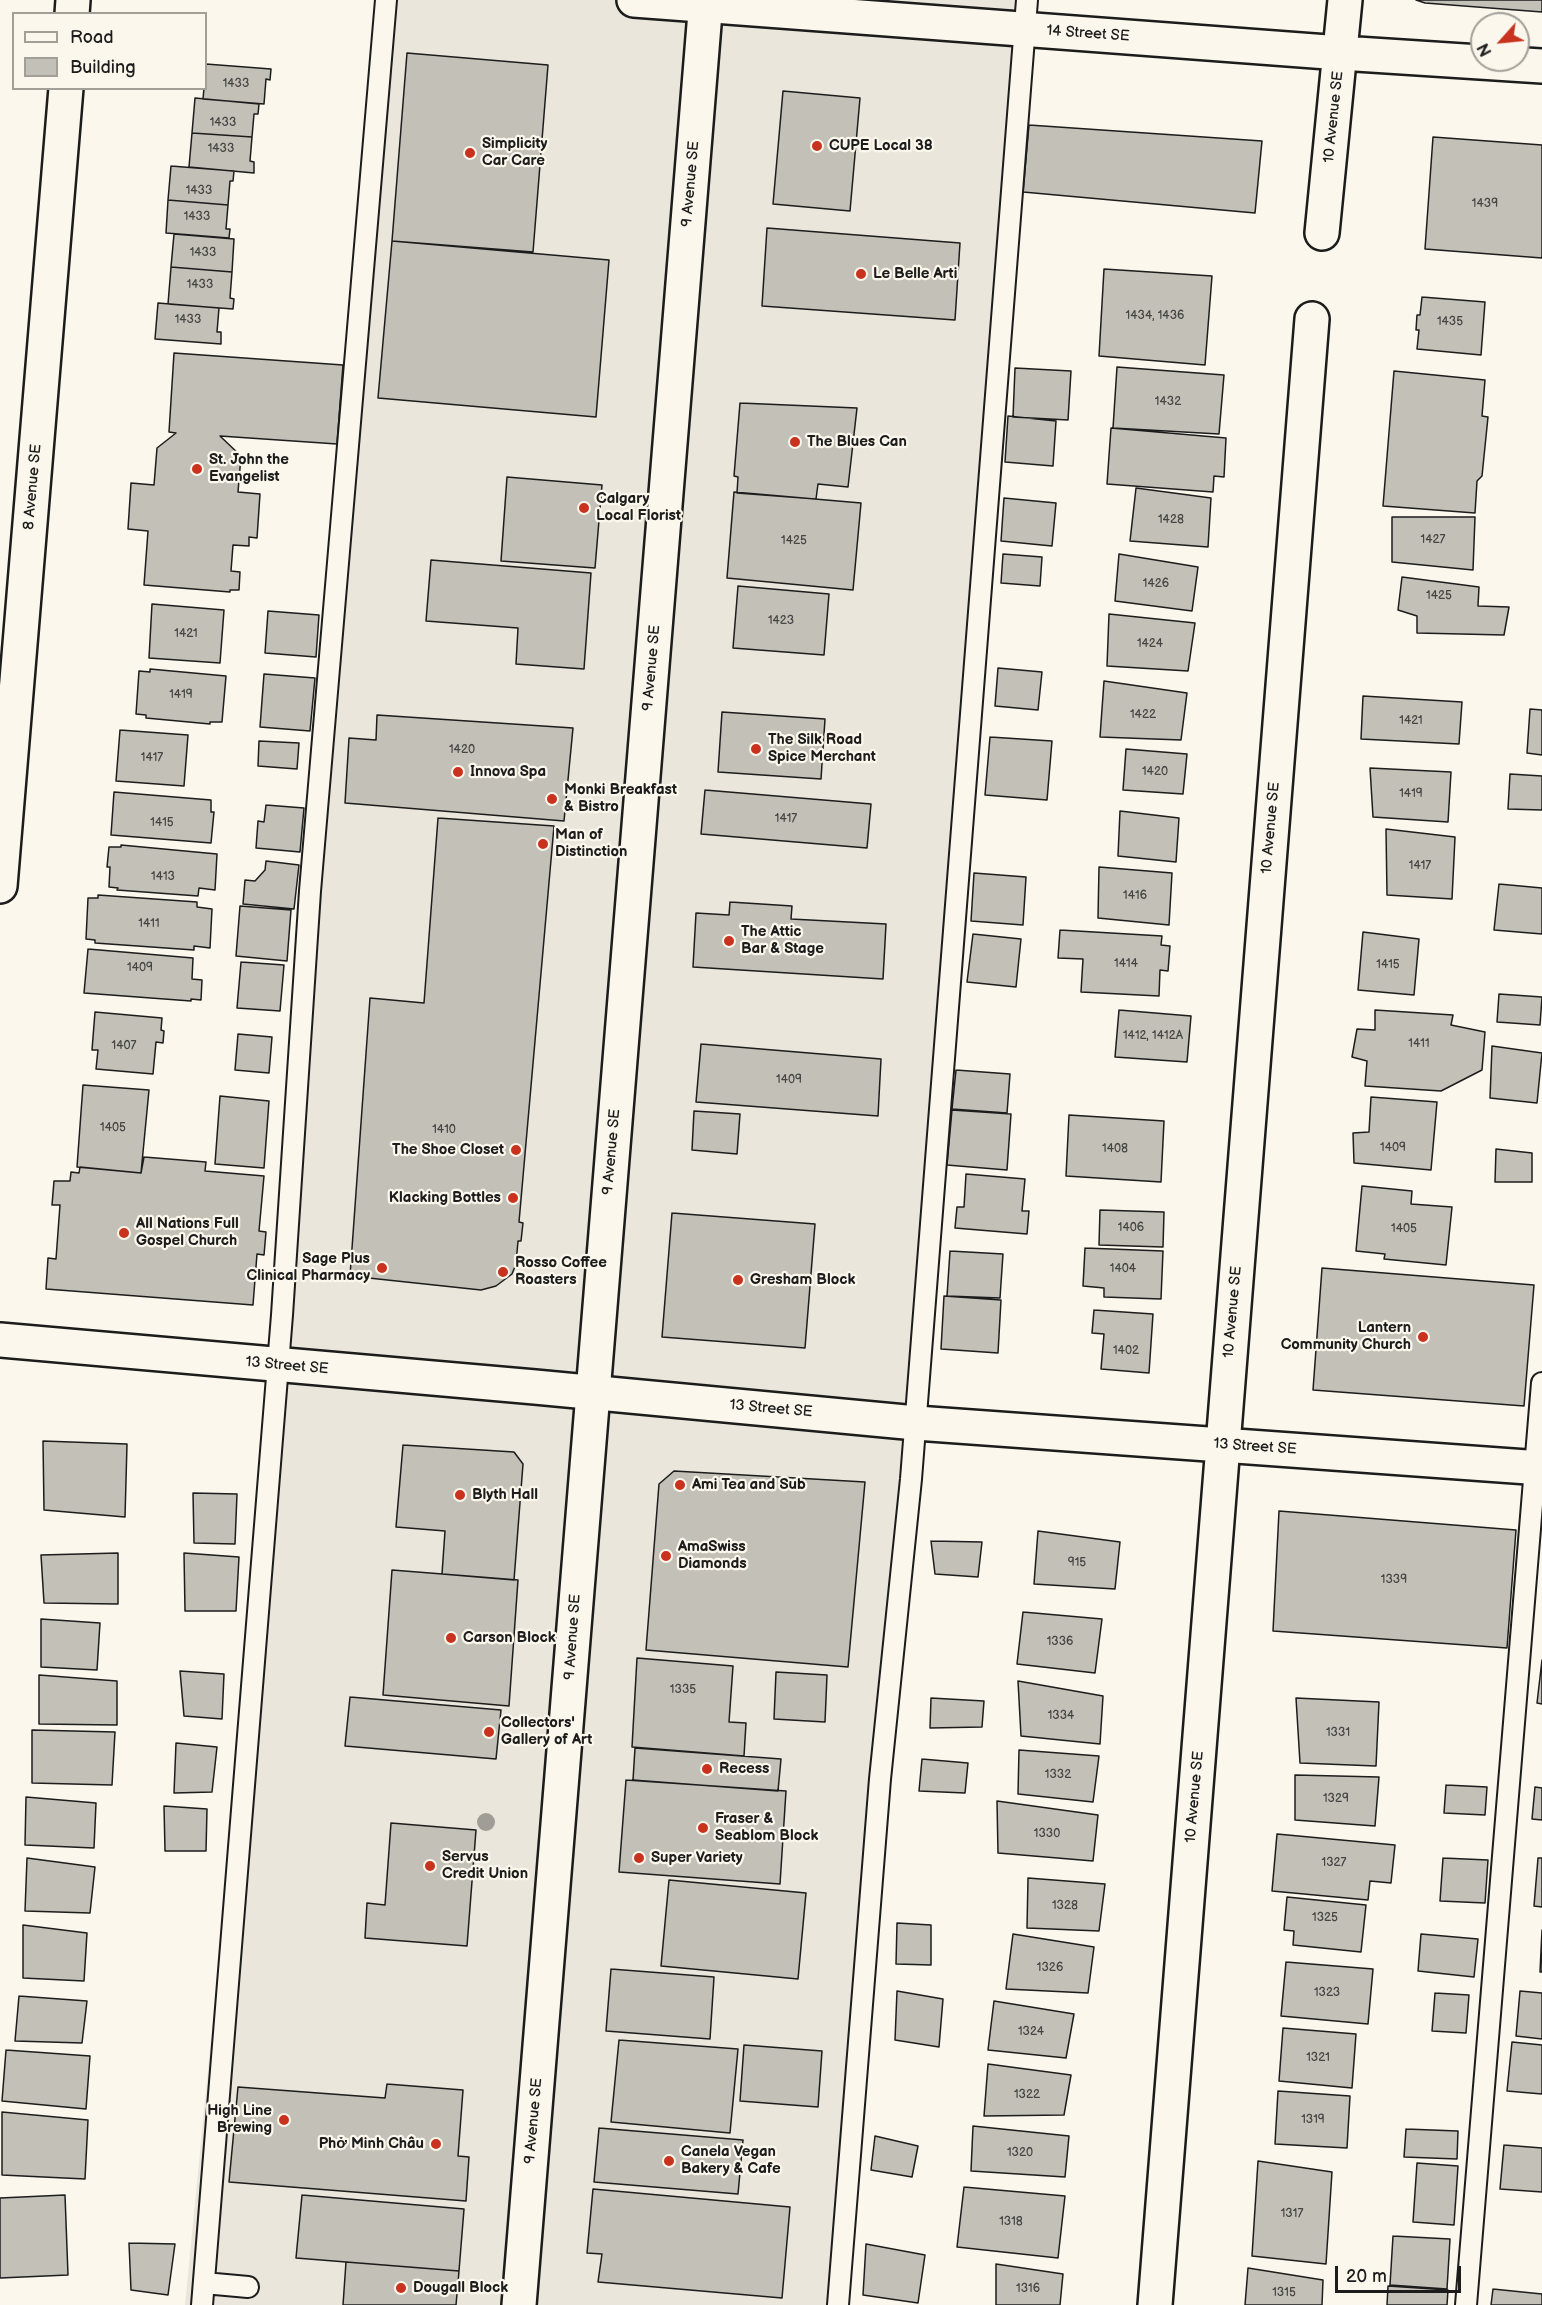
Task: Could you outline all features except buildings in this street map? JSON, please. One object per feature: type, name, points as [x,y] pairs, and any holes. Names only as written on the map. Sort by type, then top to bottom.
[{"type":"street","name":"14 Street SE","points":[[634,0],[1026,14],[1341,53],[1542,66]]},
{"type":"street","name":"10 Avenue SE","points":[[1322,233],[1345,0]]},
{"type":"street","name":"9 Avenue SE","points":[[519,2305],[706,3]]},
{"type":"street","name":"8 Avenue SE","points":[[0,886],[6,734],[66,90]]},
{"type":"street","name":"10 Avenue SE","points":[[1155,2305],[1312,319]]},
{"type":"street","name":"13 Street SE","points":[[0,1340],[916,1423],[1539,1468]]},
{"type":"lane","points":[[202,2305],[277,1365],[310,891],[386,0]]},
{"type":"lane","points":[[838,2305],[880,1779],[916,1423],[1026,14]]},
{"type":"lane","points":[[1466,2305],[1539,1468],[1542,1383]]},
{"type":"lane","points":[[204,2283],[248,2287]]},
{"type":"shaded area","points":[[386,0],[1029,0],[835,2305],[185,2305],[277,1365]]},
{"type":"place","name":"CUPE Local 38","points":[[817,146]]},
{"type":"place","name":"Simplicity Car Care","points":[[470,153]]},
{"type":"place","name":"Le Belle Arti","points":[[861,274]]},
{"type":"place","name":"The Blues Can","points":[[795,442]]},
{"type":"place","name":"St. John the Evangelist","points":[[197,469]]},
{"type":"place","name":"Calgary Local Florist","points":[[584,508]]},
{"type":"place","name":"The Silk Road Spice Merchant","points":[[756,749]]},
{"type":"place","name":"Innova Spa","points":[[458,772]]},
{"type":"place","name":"Monki Breakfast & Bistro","points":[[552,799]]},
{"type":"place","name":"Man of Distinction","points":[[543,844]]},
{"type":"place","name":"The Attic Bar & Stage","points":[[729,941]]},
{"type":"place","name":"The Shoe Closet","points":[[516,1150]]},
{"type":"place","name":"Klacking Bottles","points":[[513,1198]]},
{"type":"place","name":"All Nations Full Gospel Church","points":[[124,1233]]},
{"type":"place","name":"Sage Plus Clinical Pharmacy","points":[[382,1268]]},
{"type":"place","name":"Rosso Coffee Roasters","points":[[503,1272]]},
{"type":"place","name":"Gresham Block","points":[[738,1280]]},
{"type":"place","name":"Lantern Community Church","points":[[1423,1337]]},
{"type":"place","name":"Ami Tea and Sub","points":[[680,1485]]},
{"type":"place","name":"Blyth Hall","points":[[460,1495]]},
{"type":"place","name":"AmaSwiss Diamonds","points":[[666,1556]]},
{"type":"place","name":"Carson Block","points":[[451,1638]]},
{"type":"place","name":"Collectors' Gallery of Art","points":[[489,1732]]},
{"type":"place","name":"Recess","points":[[707,1769]]},
{"type":"place","name":"Fraser & Seablom Block","points":[[703,1828]]},
{"type":"place","name":"Super Variety","points":[[639,1858]]},
{"type":"place","name":"Servus Credit Union","points":[[430,1866]]},
{"type":"place","name":"High Line Brewing","points":[[284,2120]]},
{"type":"place","name":"Phở Minh Châu","points":[[436,2144]]},
{"type":"place","name":"Canela Vegan Bakery & Cafe","points":[[669,2161]]},
{"type":"place","name":"Dougall Block","points":[[401,2288]]}]
